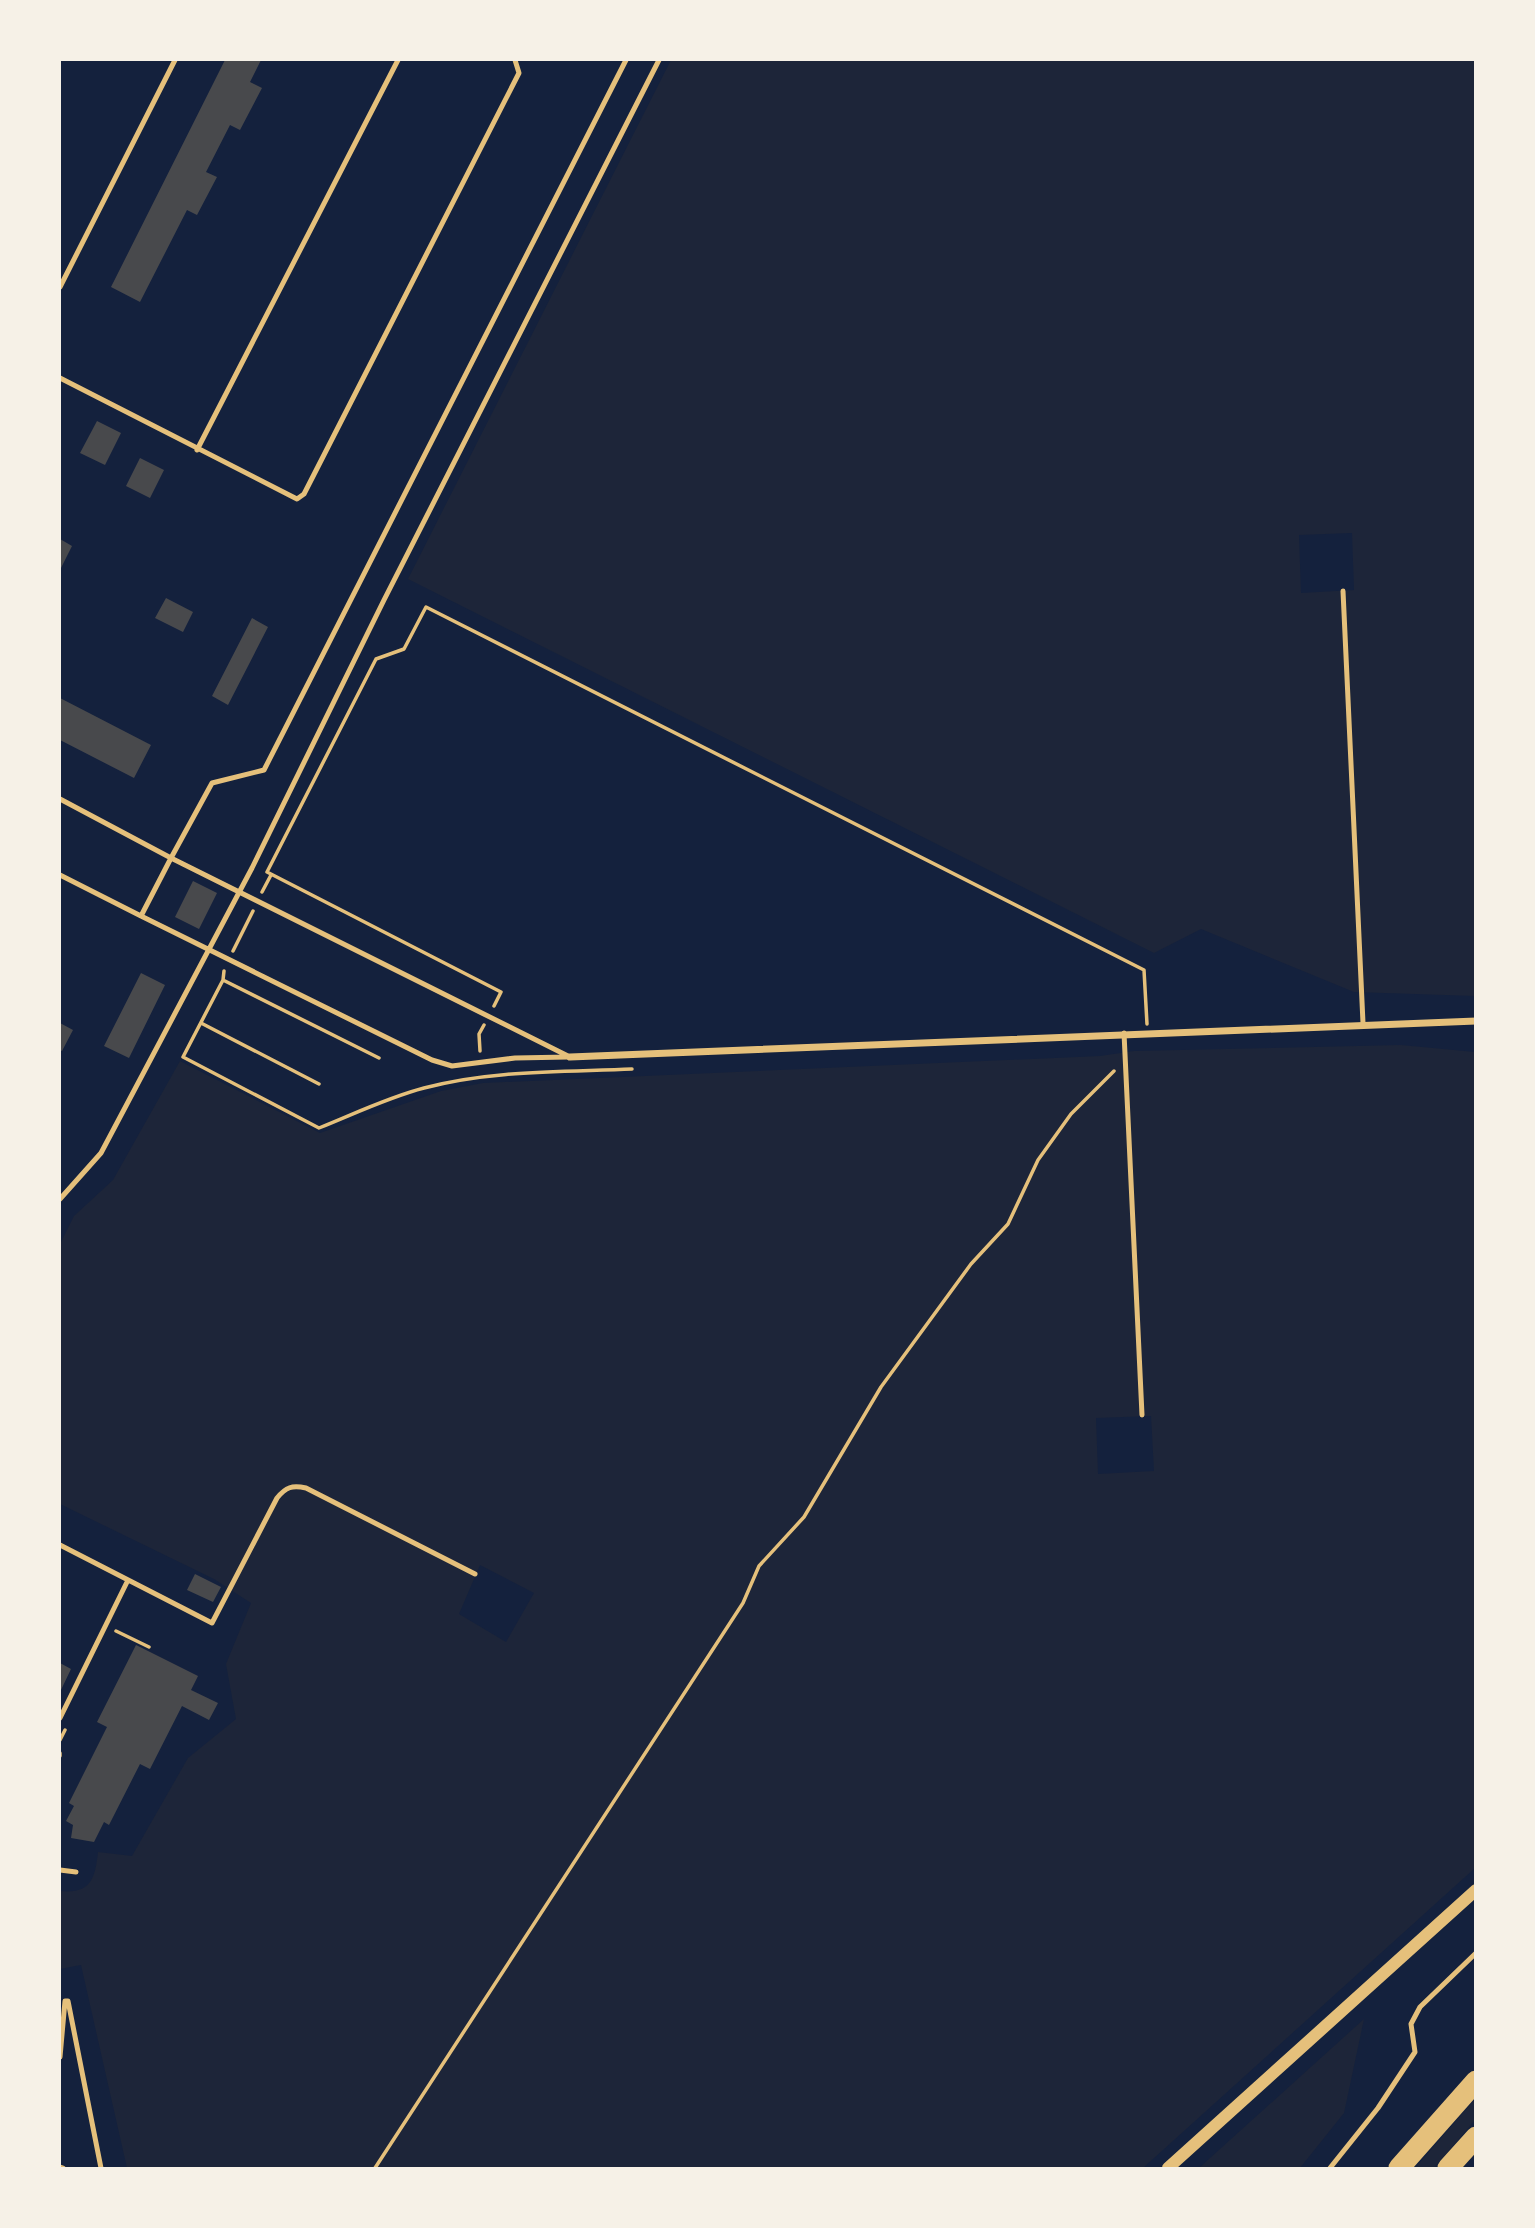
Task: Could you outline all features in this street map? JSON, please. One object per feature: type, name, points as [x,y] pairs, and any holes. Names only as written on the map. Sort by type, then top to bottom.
[{"type":"highway","points":[[1399,2168],[1475,2081]]},
{"type":"highway","points":[[1448,2168],[1475,2137]]},
{"type":"street","points":[[570,1057],[1363,1023],[1475,1021]]},
{"type":"street","points":[[1168,2168],[1475,1890]]},
{"type":"lane","points":[[60,287],[175,60]]},
{"type":"lane","points":[[197,450],[398,60]]},
{"type":"lane","points":[[60,378],[297,499],[304,494],[519,73],[515,60]]},
{"type":"lane","points":[[141,916],[212,783],[264,770],[626,60]]},
{"type":"lane","points":[[60,1199],[101,1153],[210,948],[659,60]]},
{"type":"lane","points":[[1343,591],[1363,1023]]},
{"type":"lane","points":[[60,799],[171,858],[570,1057]]},
{"type":"lane","points":[[60,875],[230,957],[432,1060],[452,1066],[570,1057]]},
{"type":"lane","points":[[1124,1033],[1142,1415]]},
{"type":"lane","points":[[60,1545],[212,1623],[277,1498],[285,1488],[295,1486],[306,1488],[475,1574]]},
{"type":"lane","points":[[60,1718],[128,1580]]},
{"type":"lane","points":[[60,1870],[76,1872]]},
{"type":"lane","points":[[1330,2168],[1378,2108],[1415,2052],[1412,2024],[1420,2007],[1475,1953]]},
{"type":"lane","points":[[60,2057],[65,2001],[68,2001],[101,2168]]},
{"type":"path","points":[[482,1077],[479,1034],[501,992],[267,872],[376,659],[404,649],[426,607],[1144,970],[1148,1032]]},
{"type":"path","points":[[271,875],[230,957],[223,980],[183,1056],[319,1128],[422,1088],[482,1077],[632,1069]]},
{"type":"path","points":[[223,980],[379,1058]]},
{"type":"path","points":[[201,1023],[319,1084]]},
{"type":"path","points":[[375,2168],[743,1603],[759,1566],[804,1517],[881,1387],[971,1264],[1008,1224],[1038,1160],[1071,1114],[1110,1073],[1125,1065]]},
{"type":"path","points":[[109,1641],[114,1630],[149,1647]]},
{"type":"path","points":[[60,1740],[65,1728]]},
{"type":"shaded area","points":[[671,60],[1475,60],[1475,996],[1354,992],[1201,929],[1154,953],[408,579]],"holes":[[[1352,533],[1354,590],[1301,593],[1299,535]]]},
{"type":"shaded area","points":[[1401,1045],[1475,1052],[1475,1868],[1143,2168],[127,2168],[81,1965],[60,1969],[60,1891],[79,1890],[90,1883],[98,1852],[132,1856],[188,1758],[236,1719],[226,1664],[251,1603],[214,1579],[60,1504],[60,1244],[74,1216],[113,1180],[180,1061],[320,1133],[441,1091],[483,1083],[1100,1056],[1134,1051]],"holes":[[[1151,1416],[1154,1471],[1098,1474],[1096,1418]],[[480,1565],[534,1593],[506,1642],[459,1614]]]},
{"type":"shaded area","points":[[1364,2019],[1344,2113],[1300,2168],[1199,2168]]},
{"type":"shaded area","points":[[1475,2099],[1475,2120],[1434,2168],[1415,2168]]},
{"type":"building","points":[[225,60],[261,60],[250,82],[262,88],[240,130],[230,125],[206,172],[217,177],[197,215],[187,210],[140,302],[111,287]]},
{"type":"building","points":[[97,421],[121,433],[105,465],[80,453]]},
{"type":"building","points":[[140,458],[164,470],[150,498],[126,486]]},
{"type":"building","points":[[60,539],[72,546],[60,570]]},
{"type":"building","points":[[166,598],[193,612],[183,632],[155,618]]},
{"type":"building","points":[[252,618],[268,627],[228,705],[212,696]]},
{"type":"building","points":[[60,698],[151,745],[134,778],[60,740]]},
{"type":"building","points":[[193,881],[217,893],[199,929],[175,917]]},
{"type":"building","points":[[141,973],[165,985],[129,1058],[104,1046]]},
{"type":"building","points":[[60,1023],[73,1030],[62,1051],[60,1050]]},
{"type":"building","points":[[195,1574],[221,1587],[213,1602],[187,1590]]},
{"type":"building","points":[[136,1645],[198,1676],[191,1690],[218,1703],[209,1720],[182,1706],[150,1769],[140,1764],[109,1825],[104,1822],[94,1842],[71,1838],[73,1825],[66,1821],[74,1806],[69,1803],[107,1727],[97,1722]]},
{"type":"building","points":[[60,1663],[71,1669],[60,1692]]}]
